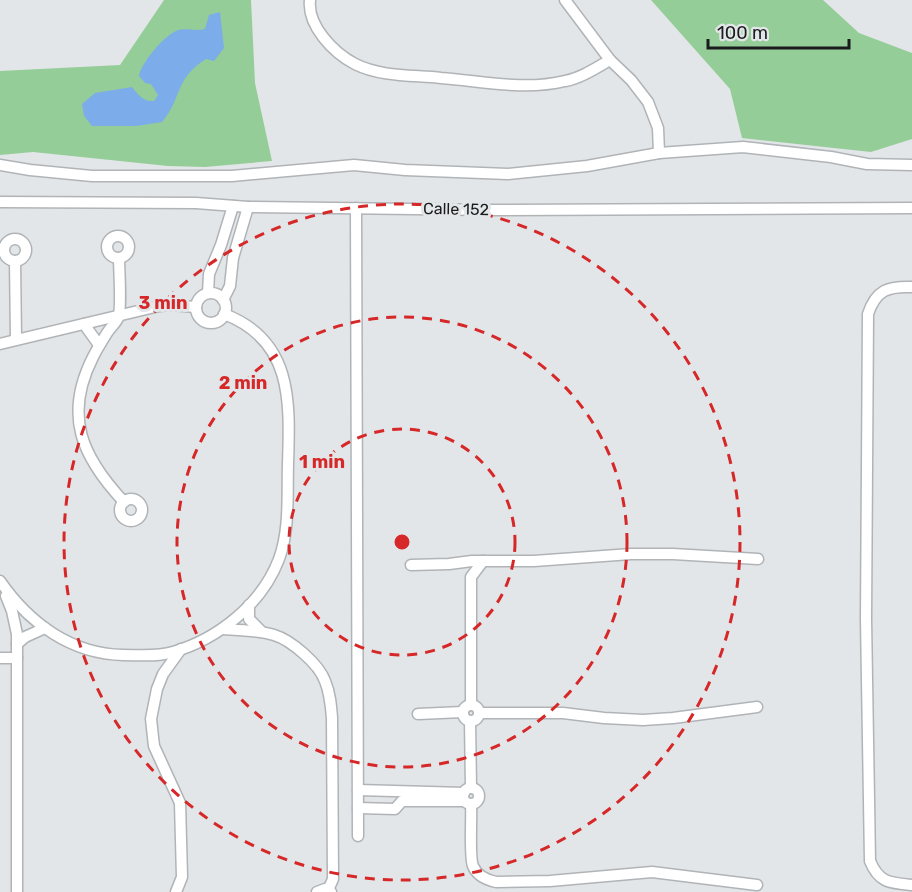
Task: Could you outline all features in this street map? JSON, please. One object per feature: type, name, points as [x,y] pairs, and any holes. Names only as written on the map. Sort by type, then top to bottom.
[{"type":"street","points":[[310,0],[309,7],[315,26],[334,50],[356,64],[385,73],[514,85],[545,84],[566,81],[610,60]]},
{"type":"street","points":[[565,0],[610,60],[631,80],[648,102],[658,128],[659,153]]},
{"type":"street","points":[[0,165],[92,176],[232,176],[354,165],[405,170],[508,174],[587,166],[659,153],[743,147],[867,164],[912,165]]},
{"type":"street","name":"Calle 152","points":[[0,202],[196,203],[248,207],[493,210],[912,208]]},
{"type":"street","points":[[208,293],[209,274],[222,245],[233,206]]},
{"type":"street","points":[[224,314],[223,300],[232,279],[233,258],[248,207]]},
{"type":"street","points":[[356,208],[358,836]]},
{"type":"street","points":[[118,258],[119,317],[99,345],[84,377],[79,401],[79,421],[81,439],[90,459],[124,502]]},
{"type":"street","points":[[15,261],[16,339]]},
{"type":"street","points":[[912,287],[894,286],[884,290],[872,302],[868,314],[866,619],[870,861],[875,873],[885,881],[912,885]]},
{"type":"street","points":[[223,300],[217,294],[208,293],[200,298],[196,307],[199,316],[207,322],[216,321],[224,314]]},
{"type":"street","points":[[0,345],[16,339],[159,306],[196,307]]},
{"type":"street","points":[[0,581],[19,606],[56,636],[83,649],[113,655],[143,656],[172,653],[222,629],[249,605],[269,578],[279,559],[285,532],[290,410],[284,376],[269,348],[247,325],[224,314]]},
{"type":"street","points":[[84,324],[99,345]]},
{"type":"street","points":[[411,565],[673,554],[758,559]]},
{"type":"street","points":[[483,561],[471,577],[468,713],[468,796],[472,866],[479,875],[495,882],[550,881],[652,872],[757,885]]},
{"type":"street","points":[[457,563],[471,577]]},
{"type":"street","points":[[0,581],[12,611],[17,634],[17,892]]},
{"type":"street","points":[[249,605],[249,619],[262,633]]},
{"type":"street","points":[[17,644],[25,637],[45,628]]},
{"type":"street","points":[[222,629],[276,636],[294,646],[310,660],[324,678],[330,697],[333,879],[330,891],[321,889],[317,892]]},
{"type":"street","points":[[176,892],[182,877],[180,803],[154,746],[152,719],[157,690],[163,674],[182,649]]},
{"type":"street","points":[[143,656],[151,660],[163,674]]},
{"type":"street","points":[[0,658],[17,658]]},
{"type":"street","points":[[418,714],[468,713],[475,721],[479,713],[563,713],[643,720],[758,707]]},
{"type":"street","points":[[358,790],[468,796]]},
{"type":"street","points":[[358,808],[395,809],[402,801],[468,796]]},
{"type":"green space","points":[[164,0],[251,0],[255,83],[272,161],[205,167],[168,166],[33,152],[0,155],[0,71],[120,65]]},
{"type":"green space","points":[[651,0],[823,0],[859,33],[912,53],[912,139],[871,152],[742,138],[730,89]]},
{"type":"water","points":[[220,12],[224,48],[214,61],[206,59],[188,74],[162,122],[136,126],[92,126],[84,116],[82,104],[95,93],[132,87],[144,99],[154,101],[158,95],[151,84],[145,83],[139,76],[148,57],[171,34],[179,30],[205,29],[209,15]]}]
